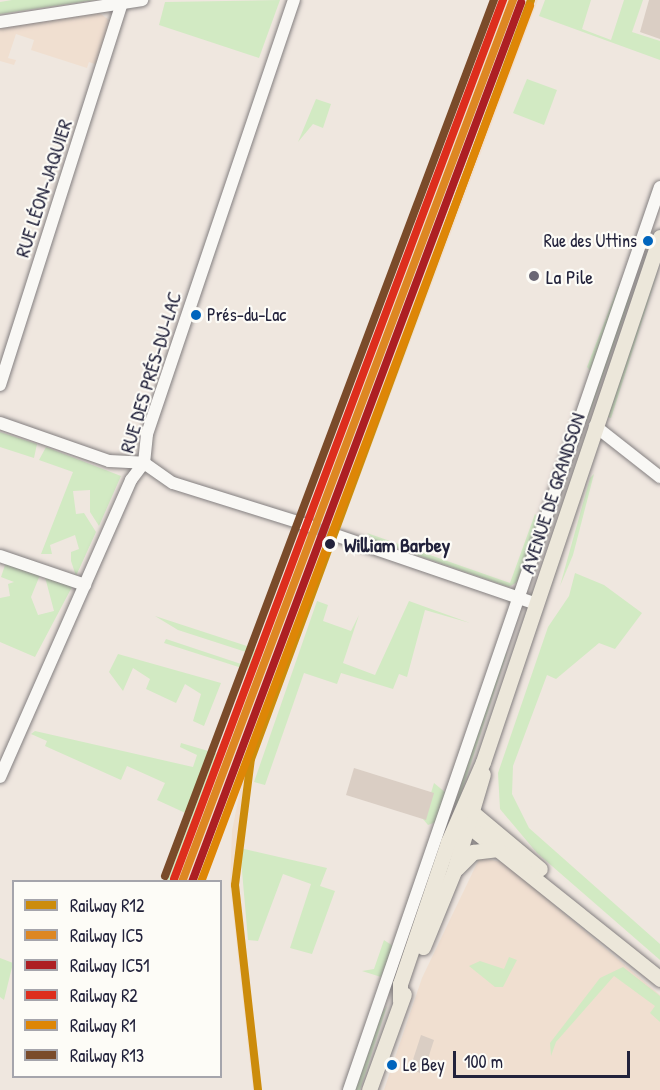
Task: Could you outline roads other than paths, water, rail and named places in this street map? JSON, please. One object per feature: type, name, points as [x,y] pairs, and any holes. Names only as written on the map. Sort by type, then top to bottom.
[{"type":"main road","name":"AVENUE DE GRANDSON","points":[[369,1090],[400,1001],[454,871],[483,762],[660,237]]},
{"type":"main road","name":"AVENUE DE GRANDSON","points":[[400,1001],[400,984],[466,819]]},
{"type":"main road","points":[[466,819],[498,849],[621,945]]},
{"type":"main road","points":[[466,819],[660,979]]},
{"type":"main road","points":[[454,871],[473,852],[498,849]]},
{"type":"street","points":[[0,22],[142,0]]},
{"type":"street","name":"RUE DES PRÉS-DU-LAC","points":[[0,777],[131,480],[144,463],[147,434],[294,0]]},
{"type":"street","name":"RUE LÉON-JAQUIER","points":[[0,385],[122,3]]},
{"type":"street","points":[[349,1090],[660,187]]},
{"type":"street","points":[[0,423],[109,461],[144,463],[173,483],[310,526]]},
{"type":"street","points":[[595,426],[660,477]]},
{"type":"street","points":[[338,536],[537,604]]},
{"type":"street","points":[[0,556],[85,585]]},
{"type":"tunnel","points":[[310,526],[338,536]]},
{"type":"rail line","name":"R13","points":[[165,876],[494,0]]},
{"type":"rail line","name":"R2","points":[[174,879],[503,0]]},
{"type":"rail line","name":"IC5","points":[[183,880],[513,0]]},
{"type":"rail line","name":"R12","points":[[258,1090],[235,885],[251,759],[531,0]]},
{"type":"rail line","name":"IC51","points":[[193,880],[521,3]]},
{"type":"rail line","name":"R1","points":[[202,880],[530,6]]},
{"type":"place","name":"Rue des Uttins","points":[[648,241]]},
{"type":"place","name":"La Pile","points":[[534,276]]},
{"type":"place","name":"Prés-du-Lac","points":[[196,315]]},
{"type":"place","name":"William Barbey","points":[[330,544]]},
{"type":"place","name":"Le Bey","points":[[392,1065]]}]
